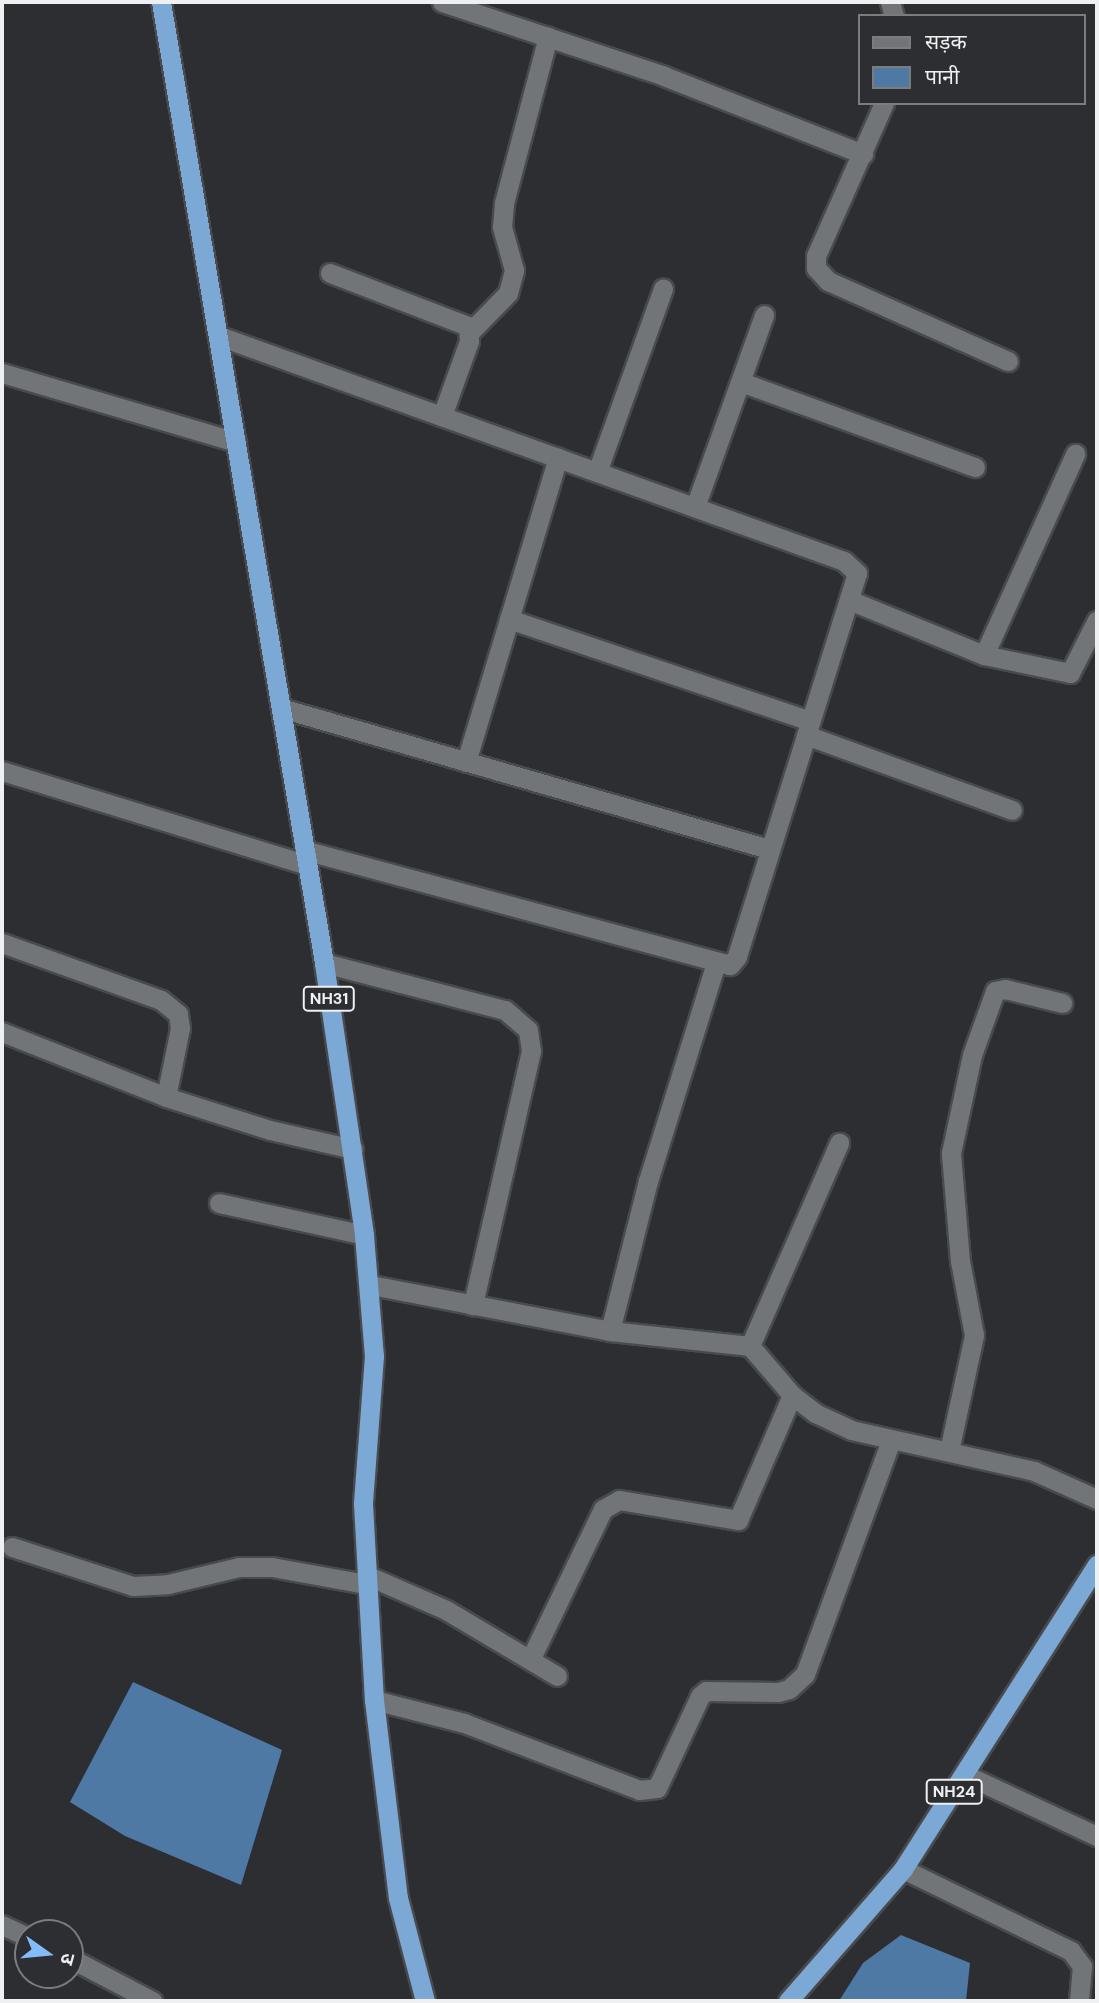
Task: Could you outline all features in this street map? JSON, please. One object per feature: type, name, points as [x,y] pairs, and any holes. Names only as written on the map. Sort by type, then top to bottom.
[{"type":"highway","name":"NH31","points":[[161,2],[324,963],[371,1285],[374,1356],[363,1504],[374,1700],[398,1898],[425,2001]]},
{"type":"highway","name":"NH24","points":[[788,2001],[903,1869],[966,1775],[1097,1565]]},
{"type":"street","points":[[442,2],[664,76],[863,154]]},
{"type":"street","points":[[442,416],[471,331],[503,301],[511,282],[515,262],[502,227],[504,203],[548,37]]},
{"type":"street","points":[[883,105],[816,256],[820,275],[1008,361]]},
{"type":"street","points":[[330,273],[456,319],[471,331]]},
{"type":"street","points":[[597,472],[663,289]]},
{"type":"street","points":[[695,507],[764,315]]},
{"type":"street","points":[[2,771],[305,857],[716,963],[730,965],[737,957],[858,573],[844,561],[219,336]]},
{"type":"street","points":[[2,373],[236,442]]},
{"type":"street","points":[[741,382],[975,467]]},
{"type":"street","points":[[984,655],[1075,454]]},
{"type":"street","points":[[467,762],[558,458]]},
{"type":"street","points":[[849,600],[984,655],[1070,673],[1097,620]]},
{"type":"street","points":[[509,619],[808,728],[1013,810]]},
{"type":"street","points":[[281,708],[769,849]]},
{"type":"street","points":[[2,943],[161,1000],[178,1014],[180,1028],[166,1097]]},
{"type":"street","points":[[324,963],[505,1010],[528,1030],[531,1051],[473,1305]]},
{"type":"street","points":[[610,1331],[648,1181],[716,963]]},
{"type":"street","points":[[949,1451],[974,1335],[960,1261],[951,1153],[968,1069],[995,991],[1005,989],[1062,1003]]},
{"type":"street","points":[[2,1032],[166,1097],[270,1130],[353,1149]]},
{"type":"street","points":[[750,1346],[839,1143]]},
{"type":"street","points":[[219,1203],[364,1235]]},
{"type":"street","points":[[371,1285],[610,1331],[750,1346],[792,1395],[815,1413],[851,1430],[1034,1471],[1097,1499]]},
{"type":"street","points":[[531,1658],[603,1509],[620,1500],[738,1520],[792,1395]]},
{"type":"street","points":[[374,1700],[464,1723],[639,1790],[657,1788],[700,1696],[706,1691],[778,1692],[789,1689],[804,1674],[891,1440]]},
{"type":"street","points":[[12,1547],[133,1586],[168,1584],[239,1567],[272,1567],[366,1579],[446,1610],[531,1658],[557,1676]]},
{"type":"street","points":[[966,1775],[1097,1836]]},
{"type":"street","points":[[903,1869],[1072,1951],[1082,1966],[1079,2001]]},
{"type":"street","points":[[84,1965],[152,2001]]},
{"type":"water","points":[[133,1682],[282,1750],[241,1885],[125,1836],[70,1802]]},
{"type":"water","points":[[901,1935],[970,1963],[966,2001],[839,2001],[863,1963]]}]
